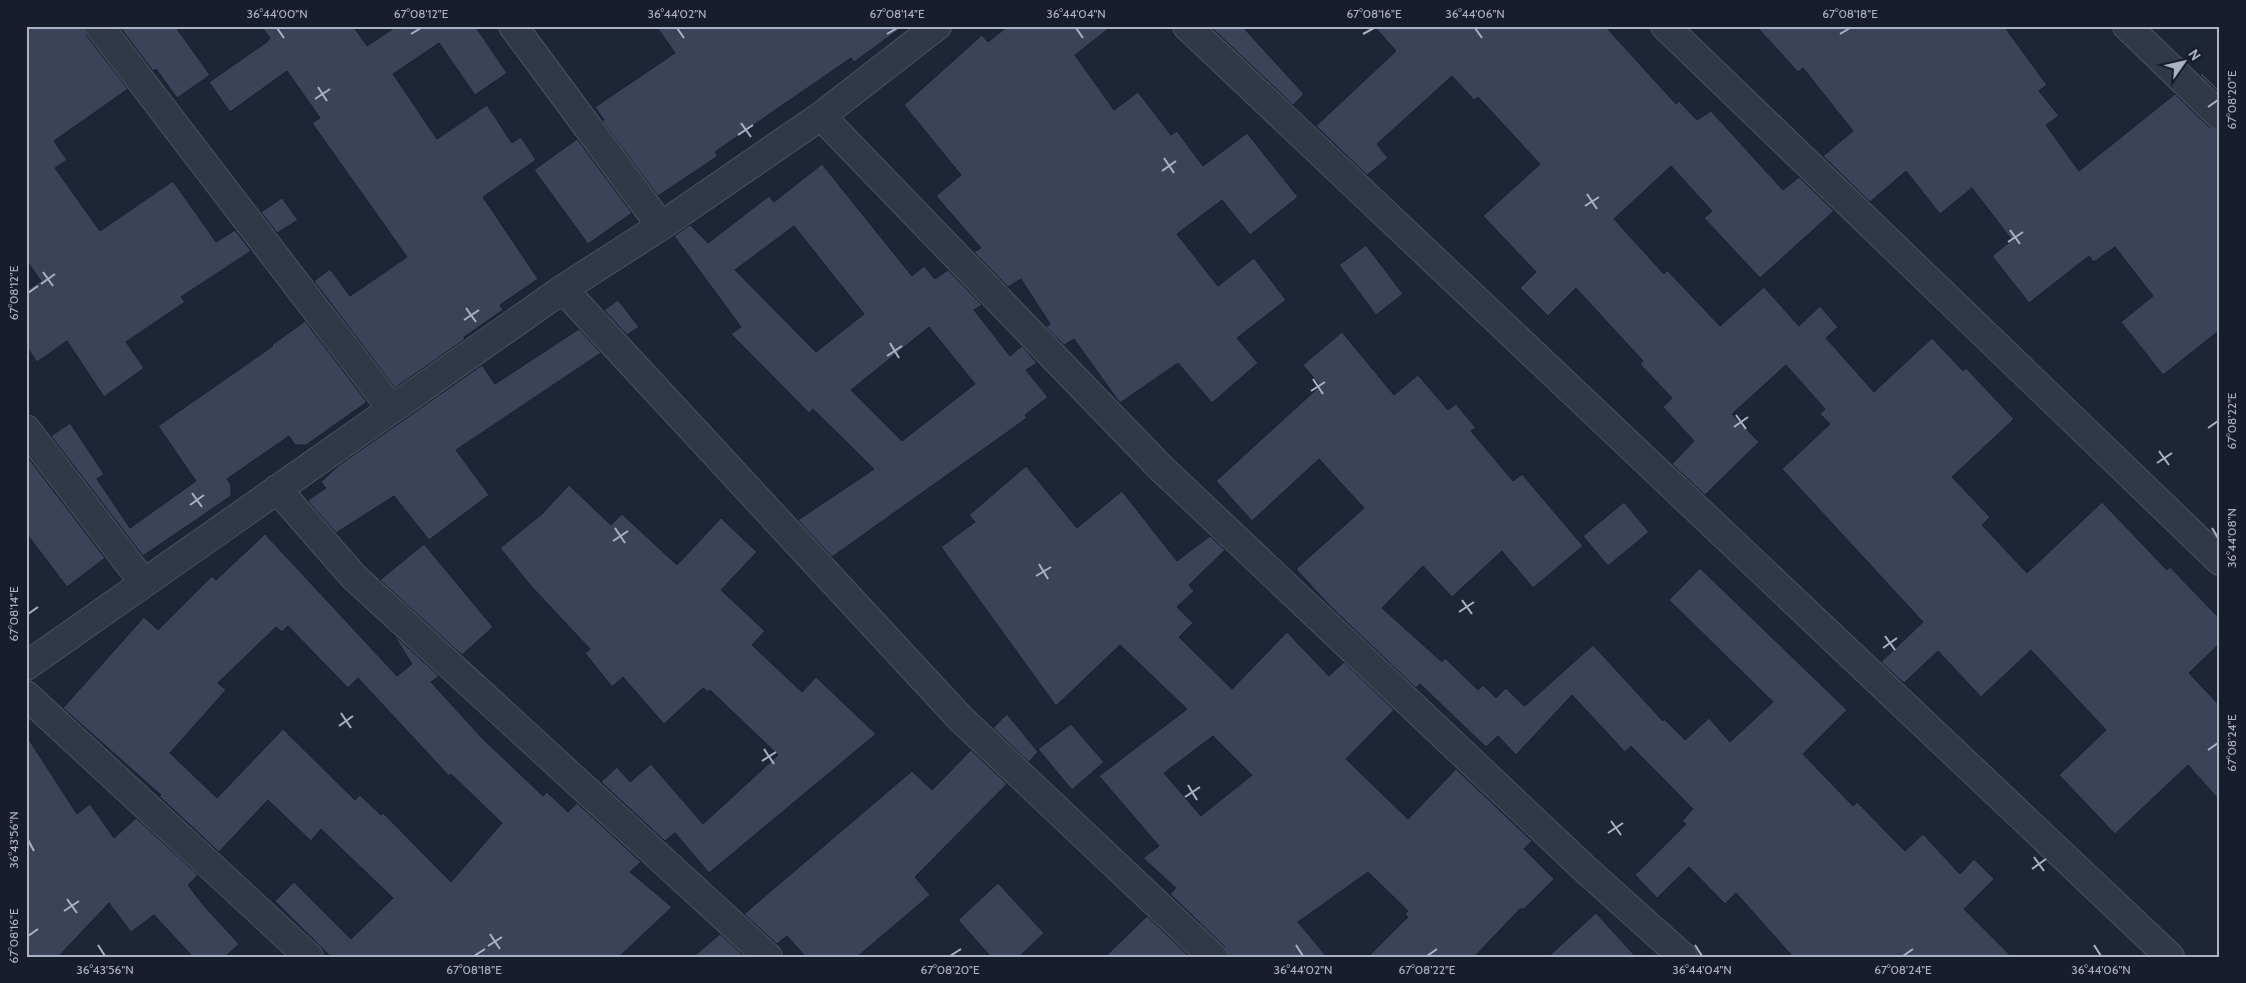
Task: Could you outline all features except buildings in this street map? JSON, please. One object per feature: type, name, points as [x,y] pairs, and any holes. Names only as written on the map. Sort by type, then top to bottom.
[{"type":"street","points":[[99,26],[392,409]]},
{"type":"street","points":[[513,26],[661,226]]},
{"type":"street","points":[[1187,26],[2170,957]]},
{"type":"street","points":[[1665,26],[2220,561]]},
{"type":"street","points":[[2127,26],[2220,116]]},
{"type":"street","points":[[26,666],[563,289],[661,226],[821,116],[928,29]]},
{"type":"street","points":[[821,116],[1161,468],[1578,862],[1683,957]]},
{"type":"street","points":[[563,289],[960,718],[1213,957]]},
{"type":"street","points":[[26,429],[144,583]]},
{"type":"street","points":[[277,489],[354,578],[768,957]]},
{"type":"street","points":[[26,695],[308,957]]}]
